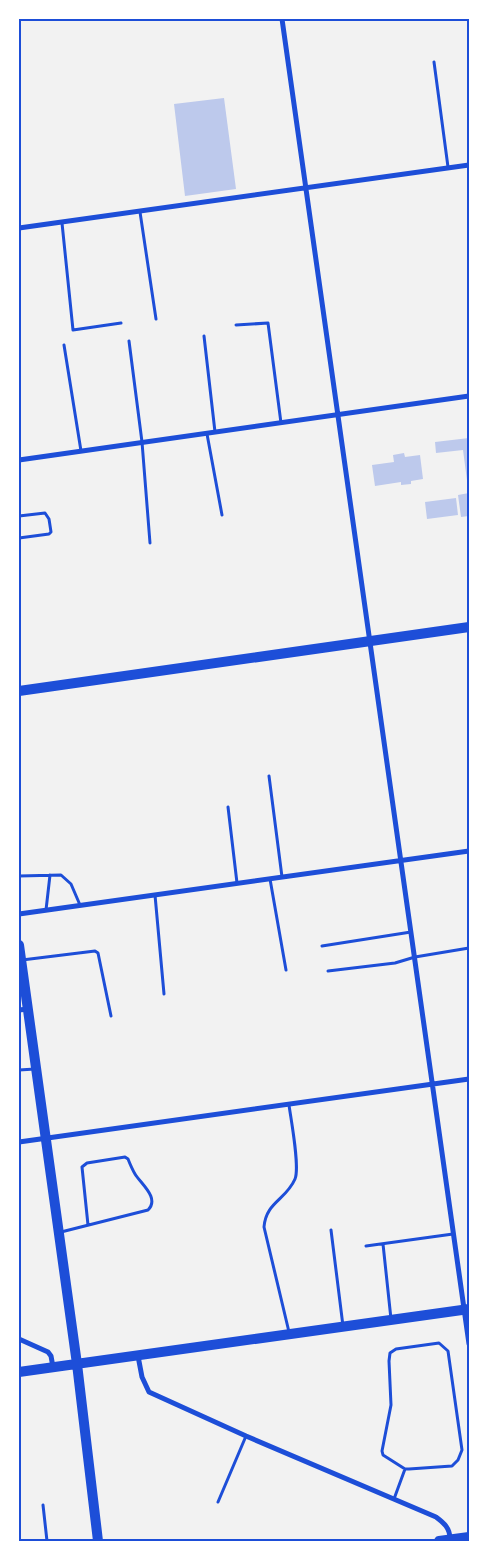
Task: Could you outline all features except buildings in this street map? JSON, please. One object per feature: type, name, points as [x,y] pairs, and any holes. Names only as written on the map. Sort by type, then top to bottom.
[{"type":"main road","points":[[19,691],[469,627]]},
{"type":"main road","points":[[19,945],[23,1010],[36,1069],[46,1138],[77,1364],[98,1541]]},
{"type":"main road","points":[[19,1372],[467,1309]]},
{"type":"main road","points":[[444,1540],[469,1537]]},
{"type":"street","points":[[282,19],[454,1234],[467,1309],[469,1344]]},
{"type":"street","points":[[19,228],[469,165]]},
{"type":"street","points":[[19,460],[469,396]]},
{"type":"street","points":[[19,914],[469,851]]},
{"type":"street","points":[[19,1142],[469,1079]]},
{"type":"street","points":[[19,1339],[48,1352],[53,1367]]},
{"type":"street","points":[[138,1355],[142,1377],[150,1392],[246,1436],[436,1517],[445,1523],[449,1531],[444,1540]]},
{"type":"lane","points":[[434,62],[448,168]]},
{"type":"lane","points":[[140,211],[156,319]]},
{"type":"lane","points":[[62,222],[74,330],[121,323]]},
{"type":"lane","points":[[236,325],[268,322],[281,423]]},
{"type":"lane","points":[[204,336],[215,432]]},
{"type":"lane","points":[[130,341],[142,442],[150,543]]},
{"type":"lane","points":[[64,345],[81,451]]},
{"type":"lane","points":[[207,433],[222,515]]},
{"type":"lane","points":[[19,516],[48,514],[51,532],[49,534],[19,538]]},
{"type":"lane","points":[[269,776],[282,877]]},
{"type":"lane","points":[[228,807],[237,883]]},
{"type":"lane","points":[[46,910],[50,875]]},
{"type":"lane","points":[[19,876],[61,875],[67,878],[80,906]]},
{"type":"lane","points":[[270,879],[286,970]]},
{"type":"lane","points":[[155,895],[164,994]]},
{"type":"lane","points":[[322,946],[411,932]]},
{"type":"lane","points":[[328,972],[469,948]]},
{"type":"lane","points":[[21,960],[95,951],[98,953],[111,1016]]},
{"type":"lane","points":[[19,1070],[36,1069]]},
{"type":"lane","points":[[289,1104],[296,1177],[289,1190],[271,1206],[265,1217],[264,1227],[290,1334]]},
{"type":"lane","points":[[59,1232],[88,1225],[148,1210],[152,1206],[153,1202],[149,1191],[136,1175],[128,1159],[124,1157],[87,1163],[82,1167],[88,1225]]},
{"type":"lane","points":[[331,1230],[343,1326]]},
{"type":"lane","points":[[366,1246],[454,1234]]},
{"type":"lane","points":[[383,1244],[391,1320]]},
{"type":"lane","points":[[438,1343],[448,1352],[462,1450],[458,1460],[452,1466],[405,1468],[383,1455],[382,1452],[391,1405],[390,1354],[396,1349],[438,1343]]},
{"type":"lane","points":[[218,1502],[246,1436]]},
{"type":"lane","points":[[394,1499],[405,1468]]},
{"type":"lane","points":[[43,1505],[47,1541]]}]
